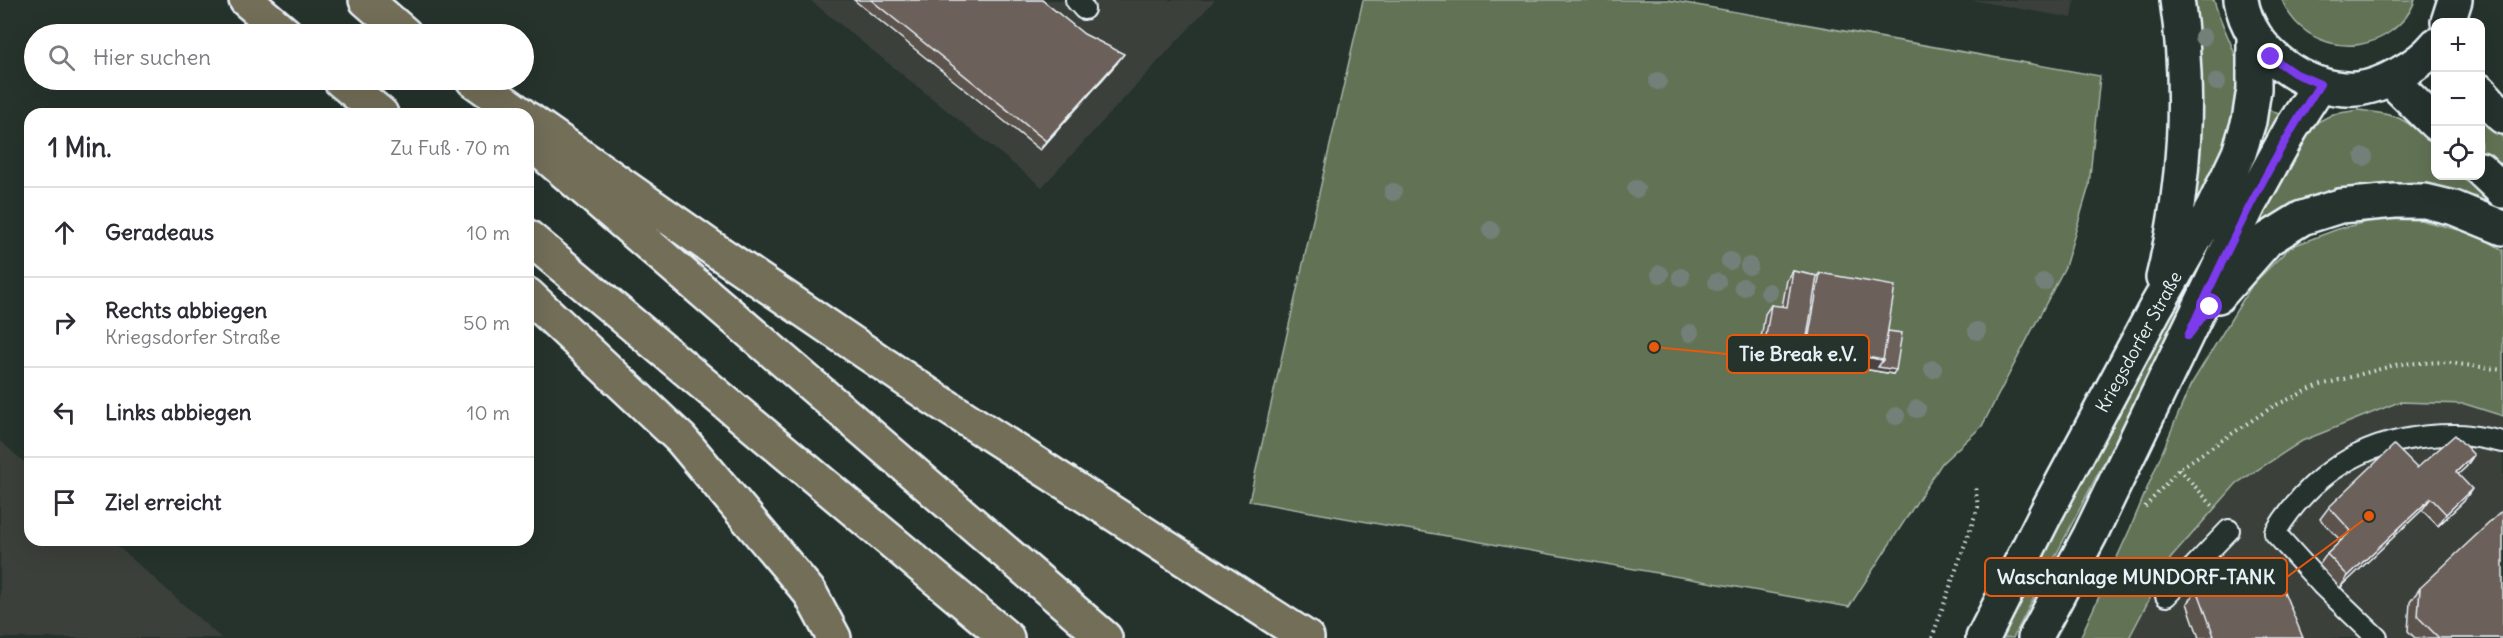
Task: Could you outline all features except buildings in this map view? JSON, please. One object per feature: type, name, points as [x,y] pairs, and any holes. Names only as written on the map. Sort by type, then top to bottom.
[{"type":"highway","points":[[329,90],[346,108]]},
{"type":"highway","points":[[352,90],[374,108]]},
{"type":"highway","points":[[469,90],[490,108]]},
{"type":"highway","points":[[487,90],[513,108]]},
{"type":"highway","points":[[534,123],[712,248],[920,389],[1307,638]]},
{"type":"highway","points":[[534,145],[1105,638]]},
{"type":"highway","points":[[534,242],[1007,638]]},
{"type":"highway","points":[[534,301],[681,439],[810,593],[834,638]]},
{"type":"main road","points":[[2155,309],[2169,248],[2179,186],[2186,75],[2177,0]]},
{"type":"main road","points":[[2241,0],[2254,35],[2271,57],[2294,73],[2320,84],[2357,89],[2390,79],[2413,66],[2431,50]]},
{"type":"main road","points":[[2449,18],[2456,0]]},
{"type":"main road","points":[[2454,18],[2456,0]]},
{"type":"main road","name":"Kriegsdorfer Straße","points":[[1983,638],[2046,513],[2155,309],[2213,208],[2239,153],[2249,121],[2254,89],[2254,35]]},
{"type":"main road","points":[[2390,79],[2431,119]]},
{"type":"main road","name":"Kriegsdorfer Straße","points":[[2035,638],[2090,534],[2188,336],[2249,206],[2291,129],[2320,84]]},
{"type":"main road","points":[[2485,96],[2503,117]]},
{"type":"main road","points":[[2485,173],[2503,191]]},
{"type":"main road","points":[[2188,336],[2240,270],[2268,239],[2302,218],[2340,206],[2425,201],[2454,208],[2503,228]]},
{"type":"lane","points":[[2377,638],[2326,582],[2275,533],[2290,508],[2326,473],[2372,448],[2402,438],[2458,435],[2503,442]]},
{"type":"lane","points":[[2465,453],[2503,442]]},
{"type":"lane","points":[[2166,596],[2224,522]]},
{"type":"path","points":[[2141,511],[2179,469],[2272,407],[2317,386],[2398,364],[2443,362],[2503,370]]},
{"type":"path","points":[[2179,469],[2224,522]]},
{"type":"path","points":[[1932,638],[1978,507],[1974,484]]},
{"type":"shaded area","points":[[810,0],[1215,0],[1042,187]]},
{"type":"shaded area","points":[[1972,0],[2075,0],[2072,18]]},
{"type":"shaded area","points":[[2399,402],[2465,404],[2503,416],[2503,638],[2129,638],[2171,558],[2237,483],[2302,441]]},
{"type":"shaded area","points":[[0,441],[24,462],[24,546],[118,546],[221,638],[0,638]]},
{"type":"green space","points":[[1363,0],[1668,0],[2100,76],[2089,186],[2065,267],[1982,426],[1942,463],[1849,607],[1249,501]]},
{"type":"green space","points":[[2190,0],[2214,0],[2237,61],[2240,88],[2231,130],[2188,233]]},
{"type":"green space","points":[[2282,0],[2415,0],[2405,18],[2390,32],[2375,40],[2344,45],[2328,42],[2301,27],[2290,15]]},
{"type":"green space","points":[[2266,108],[2283,116],[2013,638],[1999,638],[2242,178]]},
{"type":"green space","points":[[2359,110],[2402,119],[2431,143],[2431,180],[2470,180],[2502,209],[2496,209],[2462,193],[2414,182],[2356,186],[2311,200],[2243,247],[2310,126],[2333,114]]},
{"type":"green space","points":[[2485,118],[2503,138],[2503,179],[2485,160]]},
{"type":"green space","points":[[2378,219],[2420,220],[2478,235],[2503,250],[2503,416],[2465,404],[2399,402],[2302,441],[2237,483],[2171,558],[2129,638],[2080,638],[2130,529],[2190,386],[2252,285],[2290,247],[2338,229]]},
{"type":"place","name":"Tie Break e.V.","points":[[1654,347]]},
{"type":"place","name":"Waschanlage MUNDORF-TANK","points":[[2369,516]]},
{"type":"route","points":[[2210,307],[2188,336],[2249,206],[2291,129],[2320,84],[2294,73],[2271,57]]}]
